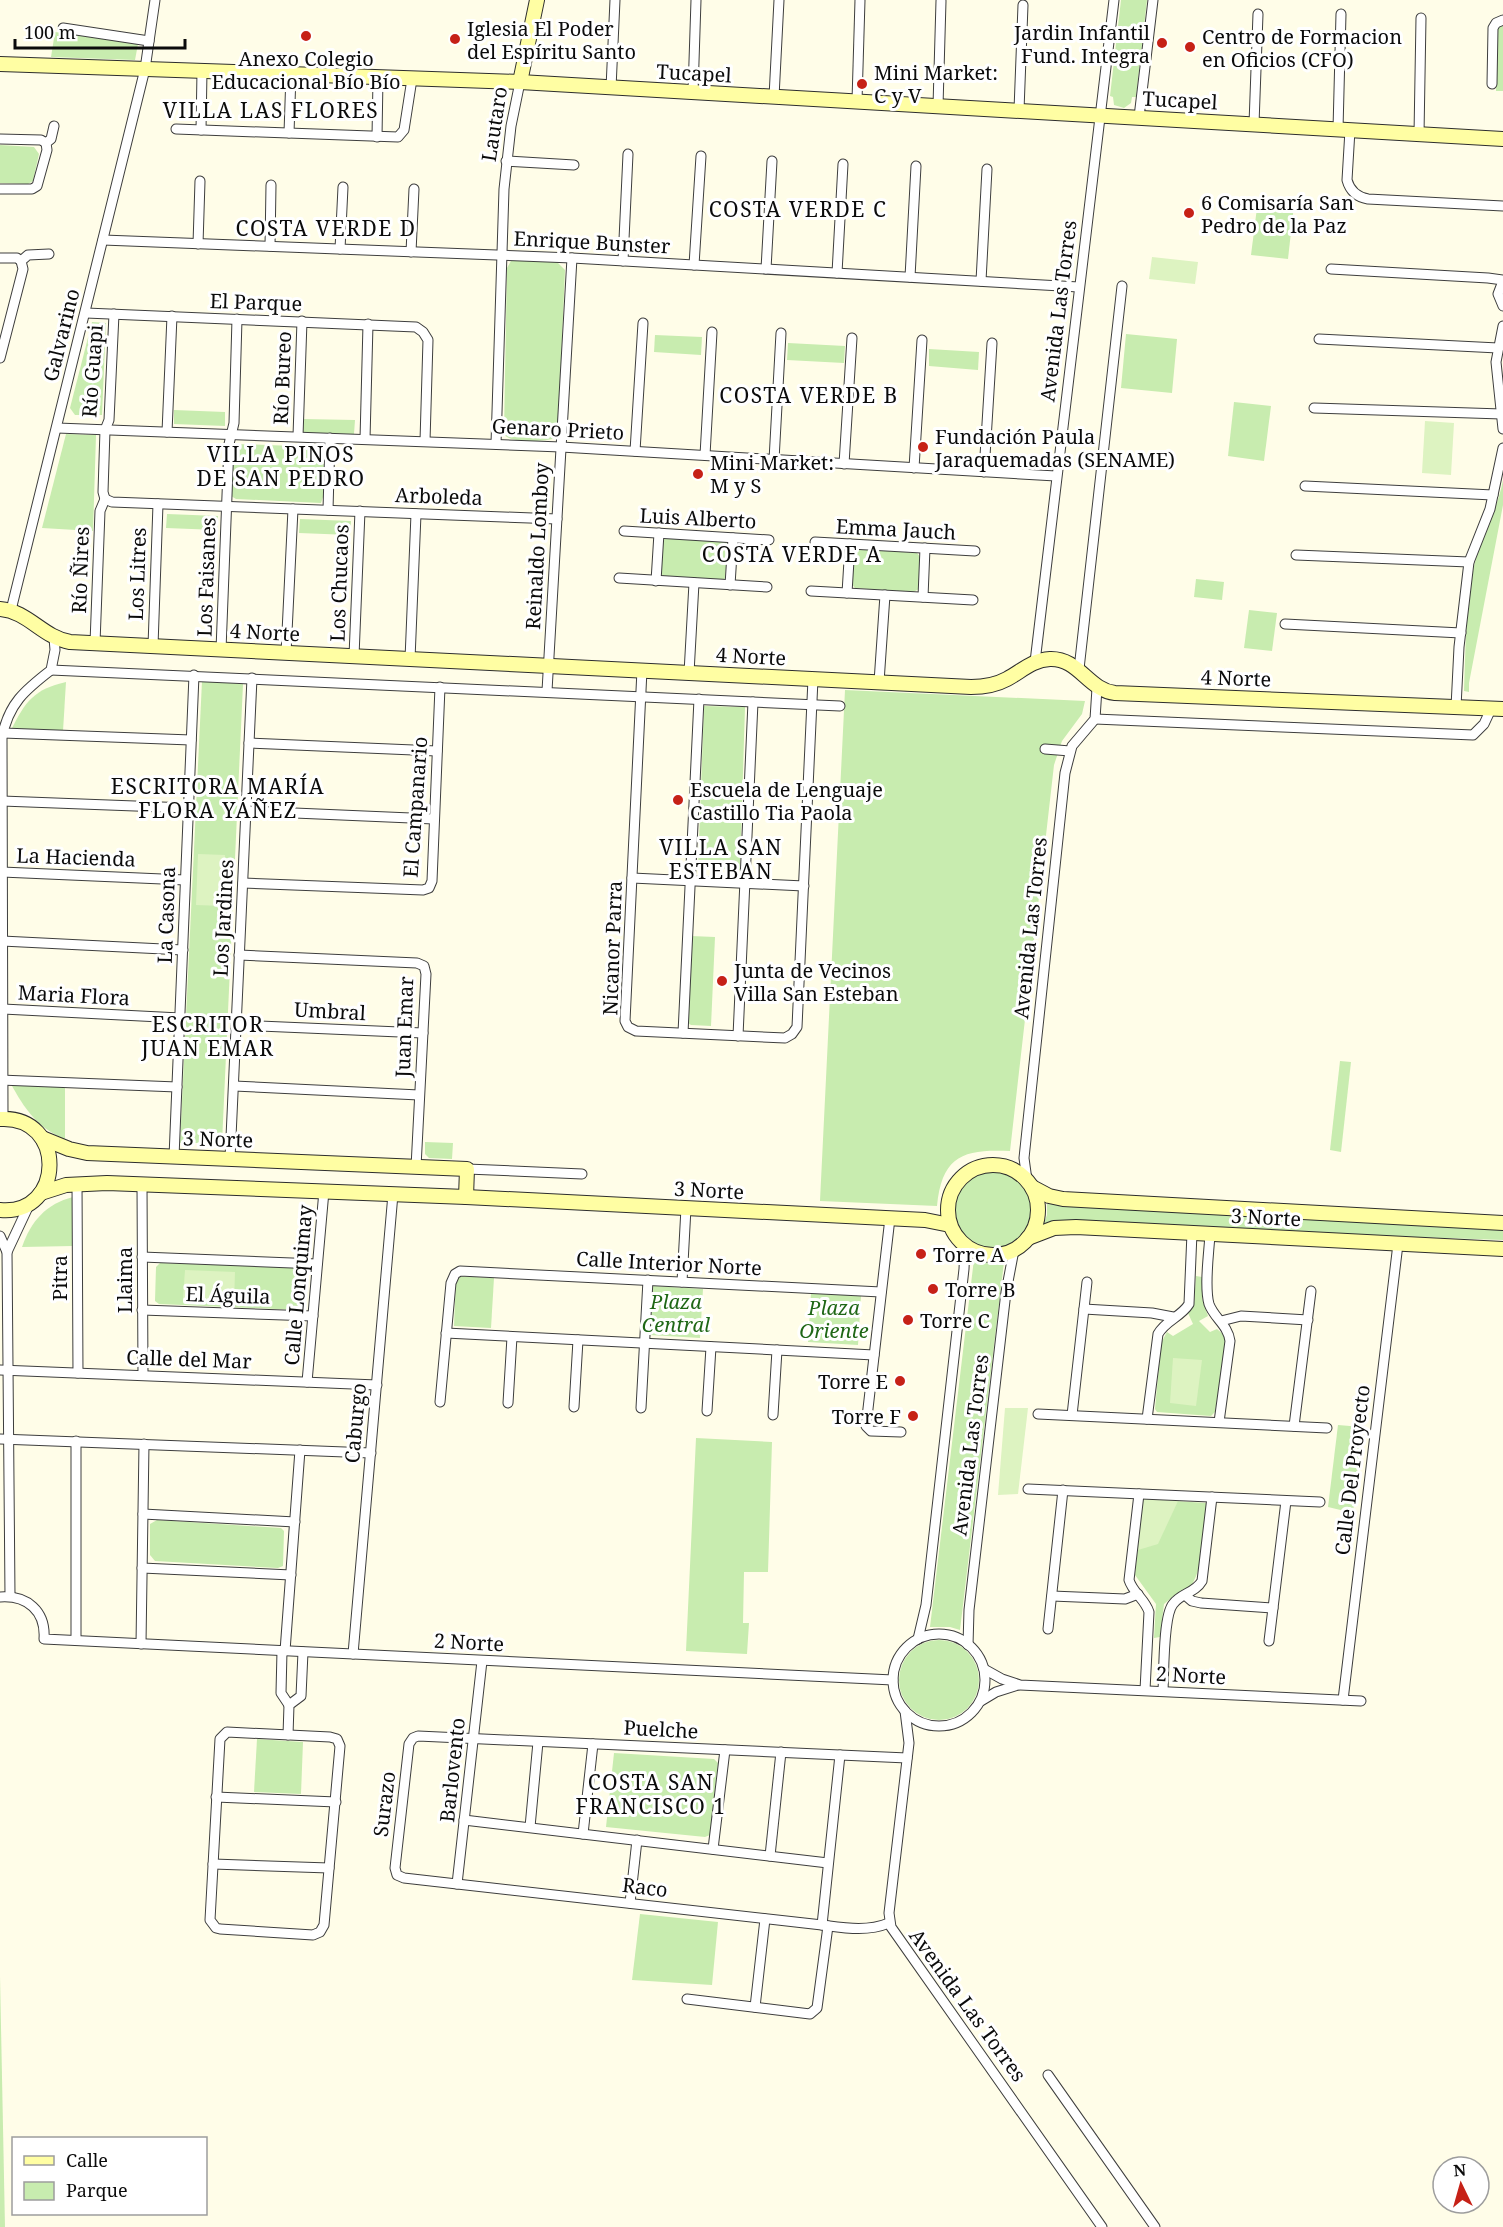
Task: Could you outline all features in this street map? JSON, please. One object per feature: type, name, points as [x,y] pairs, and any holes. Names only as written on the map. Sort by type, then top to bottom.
[{"type":"street","name":"Galvarino","points":[[6,609],[57,428],[104,240],[145,69],[155,0]]},
{"type":"street","name":"Lautaro","points":[[496,444],[506,161],[537,0]]},
{"type":"street","points":[[611,88],[615,0]]},
{"type":"street","points":[[693,92],[696,0]]},
{"type":"street","points":[[774,97],[778,0]]},
{"type":"street","points":[[857,101],[860,0]]},
{"type":"street","name":"Avenida Las Torres","points":[[1035,662],[1114,0]]},
{"type":"street","points":[[1139,117],[1153,0]]},
{"type":"street","points":[[938,106],[941,1]]},
{"type":"street","points":[[1019,110],[1023,5]]},
{"type":"street","points":[[1254,124],[1258,14]]},
{"type":"street","points":[[1341,14],[1347,180],[1352,191],[1368,199],[1503,206]]},
{"type":"street","points":[[1419,134],[1421,18]]},
{"type":"street","points":[[1492,84],[1493,28],[1496,23],[1503,20]]},
{"type":"street","points":[[63,28],[149,41]]},
{"type":"street","name":"Tucapel","points":[[0,64],[520,82],[1503,139]]},
{"type":"street","points":[[201,130],[202,71]]},
{"type":"street","points":[[289,133],[291,75]]},
{"type":"street","points":[[377,137],[378,78]]},
{"type":"street","points":[[176,129],[398,137],[404,133],[412,79]]},
{"type":"street","points":[[46,143],[51,139],[54,126]]},
{"type":"street","points":[[0,139],[41,140],[46,143]]},
{"type":"street","points":[[0,189],[36,188],[47,150],[46,143]]},
{"type":"street","points":[[623,261],[628,154]]},
{"type":"street","points":[[694,265],[702,156]]},
{"type":"street","points":[[506,161],[574,165]]},
{"type":"street","points":[[766,269],[772,161]]},
{"type":"street","points":[[837,273],[843,164]]},
{"type":"street","points":[[910,277],[916,166]]},
{"type":"street","points":[[981,281],[987,169]]},
{"type":"street","points":[[198,244],[200,182]]},
{"type":"street","points":[[270,246],[271,184]]},
{"type":"street","points":[[340,249],[343,187]]},
{"type":"street","points":[[411,252],[414,189]]},
{"type":"street","name":"Enrique Bunster","points":[[104,240],[572,258],[1079,287]]},
{"type":"street","points":[[21,261],[28,255],[49,254]]},
{"type":"street","points":[[0,258],[17,258],[21,261]]},
{"type":"street","name":"Reinaldo Lomboy","points":[[547,691],[572,258]]},
{"type":"street","points":[[0,358],[5,319],[22,269],[21,261]]},
{"type":"street","points":[[1331,269],[1488,278],[1503,281],[1498,294],[1503,306]]},
{"type":"street","points":[[1079,669],[1122,286]]},
{"type":"street","name":"El Parque","points":[[86,313],[412,326],[423,332],[428,340],[425,441]]},
{"type":"street","name":"Río Guapi","points":[[105,499],[103,492],[105,430],[109,420],[114,314]]},
{"type":"street","points":[[167,432],[172,316]]},
{"type":"street","name":"Los Faisanes","points":[[221,650],[229,444],[234,423],[237,319]]},
{"type":"street","name":"Río Bureo","points":[[298,436],[302,321]]},
{"type":"street","points":[[635,451],[643,323]]},
{"type":"street","points":[[364,439],[368,324]]},
{"type":"street","points":[[1503,326],[1498,348],[1497,371],[1503,429]]},
{"type":"street","points":[[705,455],[712,332]]},
{"type":"street","points":[[774,460],[781,333]]},
{"type":"street","points":[[844,464],[852,338]]},
{"type":"street","points":[[1319,339],[1498,348]]},
{"type":"street","points":[[914,468],[922,340]]},
{"type":"street","points":[[984,472],[992,343]]},
{"type":"street","points":[[1314,408],[1502,414]]},
{"type":"street","name":"Genaro Prieto","points":[[57,428],[561,447],[1056,476]]},
{"type":"street","points":[[328,510],[330,438]]},
{"type":"street","points":[[1456,707],[1469,562],[1493,495],[1503,448]]},
{"type":"street","points":[[1305,486],[1493,495]]},
{"type":"street","name":"Arboleda","points":[[105,499],[112,502],[557,519]]},
{"type":"street","name":"Río Ñires","points":[[95,643],[100,511],[105,499]]},
{"type":"street","name":"Los Litres","points":[[153,646],[158,504]]},
{"type":"street","points":[[286,653],[293,509]]},
{"type":"street","name":"Los Chucaos","points":[[354,656],[360,511]]},
{"type":"street","points":[[410,659],[416,514]]},
{"type":"street","name":"Luis Alberto","points":[[624,531],[769,540]]},
{"type":"street","points":[[656,580],[659,533]]},
{"type":"street","points":[[730,585],[733,538]]},
{"type":"street","name":"Emma Jauch","points":[[815,542],[975,551]]},
{"type":"street","points":[[847,593],[850,544]]},
{"type":"street","points":[[922,597],[925,549]]},
{"type":"street","points":[[1296,555],[1469,562]]},
{"type":"street","points":[[619,579],[766,587]]},
{"type":"street","points":[[689,673],[694,583]]},
{"type":"street","points":[[811,591],[973,600]]},
{"type":"street","points":[[879,682],[885,595]]},
{"type":"street","name":"4 Norte","points":[[6,609],[24,616],[54,638],[70,642],[221,650],[981,687],[1000,683],[1035,662]]},
{"type":"street","points":[[1285,624],[1461,633]]},
{"type":"street","points":[[2,1119],[3,733],[10,713],[21,694],[51,670],[55,650],[54,638]]},
{"type":"street","points":[[1035,662],[1057,660],[1079,669],[1097,688],[1095,719]]},
{"type":"street","points":[[51,670],[840,706]]},
{"type":"street","name":"Nicanor Parra","points":[[642,670],[625,1021],[628,1027],[636,1031],[785,1038],[797,1028],[813,679]]},
{"type":"street","name":"La Casona","points":[[174,1157],[194,675]]},
{"type":"street","name":"Los Jardines","points":[[230,1159],[252,678]]},
{"type":"street","name":"El Campanario","points":[[243,883],[426,890],[432,881],[440,687]]},
{"type":"street","name":"4 Norte","points":[[1097,688],[1114,693],[1497,709]]},
{"type":"street","points":[[683,1033],[699,699]]},
{"type":"street","points":[[738,1036],[753,702]]},
{"type":"street","name":"4 Norte","points":[[1095,719],[1473,735],[1497,709]]},
{"type":"street","name":"Avenida Las Torres","points":[[1029,1184],[1024,1158],[1065,773],[1070,751],[1095,719]]},
{"type":"street","points":[[3,733],[191,740]]},
{"type":"street","points":[[249,742],[438,751]]},
{"type":"street","points":[[1045,749],[1070,751]]},
{"type":"street","points":[[2,801],[188,808]]},
{"type":"street","points":[[246,811],[434,819]]},
{"type":"street","name":"La Hacienda","points":[[2,872],[185,880]]},
{"type":"street","points":[[632,878],[804,886]]},
{"type":"street","points":[[2,941],[183,950]]},
{"type":"street","name":"Juan Emar","points":[[240,955],[419,963],[426,971],[416,1167]]},
{"type":"street","name":"Maria Flora","points":[[3,1009],[180,1018]]},
{"type":"street","name":"Umbral","points":[[236,1025],[423,1033]]},
{"type":"street","points":[[2,1080],[177,1087]]},
{"type":"street","points":[[234,1086],[420,1095]]},
{"type":"street","name":"3 Norte","points":[[2,1119],[12,1119],[29,1126],[42,1138],[69,1149],[87,1153],[582,1174]]},
{"type":"street","points":[[3,1252],[48,1180],[51,1166],[49,1151],[42,1138]]},
{"type":"street","points":[[988,1165],[999,1165],[1018,1173],[1029,1184],[1038,1209],[1035,1225],[1028,1238],[1014,1250],[1000,1255],[978,1253],[965,1246],[953,1233],[947,1210],[950,1195],[954,1186],[969,1172],[988,1165]]},
{"type":"street","points":[[466,1197],[467,1169]]},
{"type":"street","name":"3 Norte","points":[[0,1210],[14,1209],[35,1198],[77,1184],[142,1185],[466,1197],[933,1220],[950,1225]]},
{"type":"street","name":"Pitra","points":[[77,1184],[78,1373]]},
{"type":"street","name":"3 Norte","points":[[1029,1184],[1049,1196],[1063,1199],[1503,1223]]},
{"type":"street","name":"Llaima","points":[[142,1185],[143,1376]]},
{"type":"street","name":"Calle Lonquimay","points":[[307,1382],[324,1191]]},
{"type":"street","name":"Caburgo","points":[[353,1654],[393,1194]]},
{"type":"street","points":[[682,1282],[686,1208]]},
{"type":"street","points":[[890,1218],[866,1426],[872,1431],[901,1432]]},
{"type":"street","name":"3 Norte","points":[[1028,1238],[1044,1231],[1065,1227],[1503,1249]]},
{"type":"street","points":[[1147,1419],[1157,1340],[1161,1329],[1186,1308],[1190,1298],[1192,1233]]},
{"type":"street","points":[[1210,1234],[1208,1298],[1211,1309],[1228,1332],[1230,1341],[1219,1422]]},
{"type":"street","points":[[0,1236],[3,1252],[5,1597]]},
{"type":"street","name":"Calle Del Proyecto","points":[[1343,1700],[1398,1244]]},
{"type":"street","name":"Avenida Las Torres","points":[[918,1639],[924,1619],[927,1594],[965,1246]]},
{"type":"street","name":"Avenida Las Torres","points":[[968,1645],[971,1598],[1007,1285],[1014,1250]]},
{"type":"street","points":[[142,1257],[317,1264]]},
{"type":"street","name":"Calle Interior Norte","points":[[446,1333],[451,1283],[455,1274],[464,1271],[881,1292]]},
{"type":"street","points":[[641,1408],[648,1280]]},
{"type":"street","points":[[1072,1415],[1087,1282]]},
{"type":"street","points":[[1294,1426],[1311,1291]]},
{"type":"street","points":[[1084,1309],[1152,1312],[1173,1317]]},
{"type":"street","name":"El Águila","points":[[142,1310],[313,1316]]},
{"type":"street","points":[[1221,1321],[1241,1317],[1308,1320]]},
{"type":"street","points":[[440,1402],[446,1333],[874,1355]]},
{"type":"street","points":[[508,1403],[512,1336]]},
{"type":"street","points":[[574,1407],[578,1340]]},
{"type":"street","points":[[707,1411],[711,1347]]},
{"type":"street","points":[[773,1415],[777,1350]]},
{"type":"street","name":"Calle del Mar","points":[[4,1370],[377,1385]]},
{"type":"street","points":[[1038,1414],[1327,1428]]},
{"type":"street","points":[[4,1439],[371,1453]]},
{"type":"street","points":[[76,1442],[76,1640]]},
{"type":"street","points":[[141,1644],[144,1444]]},
{"type":"street","points":[[288,1735],[290,1705],[281,1693],[300,1450]]},
{"type":"street","points":[[1028,1489],[1320,1502]]},
{"type":"street","points":[[1048,1629],[1063,1490]]},
{"type":"street","points":[[1139,1494],[1129,1580],[1146,1603],[1149,1612],[1145,1690]]},
{"type":"street","points":[[1163,1691],[1167,1616],[1174,1603],[1196,1589],[1202,1581],[1212,1497]]},
{"type":"street","points":[[1269,1641],[1286,1501]]},
{"type":"street","points":[[143,1514],[295,1522]]},
{"type":"street","points":[[142,1568],[291,1575]]},
{"type":"street","points":[[1052,1596],[1125,1599],[1138,1594]]},
{"type":"street","points":[[1185,1595],[1192,1601],[1201,1603],[1273,1608]]},
{"type":"street","name":"2 Norte","points":[[5,1597],[22,1599],[32,1604],[44,1623],[44,1639],[893,1680]]},
{"type":"street","points":[[931,1635],[957,1638],[968,1645],[978,1656],[984,1669],[985,1686],[975,1709],[961,1721],[944,1726],[918,1722],[905,1712],[896,1697],[893,1680],[896,1663],[900,1656],[918,1639],[931,1635]]},
{"type":"street","points":[[290,1705],[301,1696],[303,1652]]},
{"type":"street","name":"Barlovento","points":[[457,1884],[482,1661]]},
{"type":"street","name":"2 Norte","points":[[984,1669],[1002,1679],[1020,1685],[1361,1701]]},
{"type":"street","name":"2 Norte","points":[[980,1702],[996,1692],[1020,1685]]},
{"type":"street","name":"Avenida Las Torres","points":[[905,1712],[909,1743],[889,1923],[893,1932],[1102,2227]]},
{"type":"street","points":[[909,1743],[926,1724]]},
{"type":"street","points":[[227,1732],[337,1739],[340,1755],[336,1802],[324,1925],[320,1932],[313,1935],[216,1928],[210,1920],[216,1797],[220,1739],[227,1732]]},
{"type":"street","name":"Puelche","points":[[413,1738],[421,1736],[907,1758]]},
{"type":"street","name":"Surazo","points":[[397,1875],[395,1868],[408,1755],[413,1738]]},
{"type":"street","points":[[530,1827],[538,1742]]},
{"type":"street","points":[[583,1834],[594,1744]]},
{"type":"street","points":[[713,1849],[725,1750]]},
{"type":"street","points":[[770,1856],[781,1752]]},
{"type":"street","points":[[687,1999],[810,2014],[817,2008],[828,1863],[840,1755]]},
{"type":"street","points":[[216,1797],[336,1802]]},
{"type":"street","points":[[464,1820],[828,1863]]},
{"type":"street","points":[[630,1903],[637,1840]]},
{"type":"street","points":[[213,1864],[329,1868]]},
{"type":"street","name":"Raco","points":[[397,1875],[404,1878],[825,1926],[863,1929],[877,1928],[889,1923]]},
{"type":"street","points":[[755,2007],[765,1919]]},
{"type":"street","name":"Avenida Las Torres","points":[[1047,2075],[1155,2227]]},
{"type":"green space","points":[[1121,0],[1147,0],[1136,97],[1132,97],[1131,103],[1124,108],[1114,105],[1113,97],[1110,96]]},
{"type":"green space","points":[[1503,22],[1503,91],[1496,91],[1496,28]]},
{"type":"green space","points":[[55,32],[138,44],[135,60],[51,57]]},
{"type":"green space","points":[[0,145],[34,147],[39,154],[33,181],[28,184],[0,183]]},
{"type":"green space","points":[[1258,200],[1294,205],[1288,259],[1251,255]]},
{"type":"green space","points":[[1152,257],[1198,262],[1195,284],[1149,279]]},
{"type":"green space","points":[[511,261],[557,262],[565,270],[558,433],[555,438],[539,441],[509,438],[506,437],[504,430],[507,268]]},
{"type":"green space","points":[[92,322],[106,323],[102,415],[75,415],[70,408]]},
{"type":"green space","points":[[1126,334],[1177,339],[1172,393],[1121,388]]},
{"type":"green space","points":[[655,335],[702,337],[701,355],[654,352]]},
{"type":"green space","points":[[788,343],[845,346],[844,363],[787,360]]},
{"type":"green space","points":[[929,349],[979,352],[978,370],[929,366]]},
{"type":"green space","points":[[1234,402],[1271,406],[1264,461],[1228,456]]},
{"type":"green space","points":[[174,410],[225,412],[225,426],[174,424]]},
{"type":"green space","points":[[303,419],[355,420],[354,434],[303,433]]},
{"type":"green space","points":[[1425,421],[1454,423],[1451,475],[1422,473]]},
{"type":"green space","points":[[66,434],[96,435],[93,531],[42,528]]},
{"type":"green space","points":[[237,444],[321,447],[324,450],[321,503],[236,499],[231,496],[234,449]]},
{"type":"green space","points":[[1503,480],[1503,505],[1469,692],[1464,691],[1472,574]]},
{"type":"green space","points":[[167,514],[218,516],[217,530],[166,528]]},
{"type":"green space","points":[[300,519],[351,521],[350,535],[299,533]]},
{"type":"green space","points":[[665,538],[726,541],[728,547],[725,578],[723,580],[662,575],[662,543]]},
{"type":"green space","points":[[859,549],[917,553],[921,558],[919,589],[913,592],[855,588],[851,583],[853,553]]},
{"type":"green space","points":[[1196,579],[1224,582],[1222,600],[1194,597]]},
{"type":"green space","points":[[1249,610],[1277,613],[1272,651],[1244,648]]},
{"type":"green space","points":[[202,681],[243,684],[222,1143],[180,1143]]},
{"type":"green space","points":[[66,682],[63,731],[11,730],[32,698],[46,689]]},
{"type":"green space","points":[[845,690],[1085,701],[1082,714],[1062,741],[1054,765],[1010,1151],[980,1152],[958,1159],[944,1176],[937,1206],[820,1201]]},
{"type":"green space","points":[[704,706],[745,707],[740,870],[698,867]]},
{"type":"green space","points":[[198,854],[225,855],[223,906],[196,905]]},
{"type":"green space","points":[[691,936],[715,937],[711,1026],[688,1023]]},
{"type":"green space","points":[[1340,1061],[1351,1062],[1341,1152],[1330,1150]]},
{"type":"green space","points":[[11,1084],[65,1086],[65,1139],[39,1124]]},
{"type":"green space","points":[[425,1142],[453,1143],[452,1159],[429,1158],[425,1154]]},
{"type":"green space","points":[[992,1172],[1007,1175],[1020,1184],[1029,1197],[1032,1212],[1029,1227],[1020,1240],[1007,1249],[992,1252],[977,1249],[964,1240],[955,1227],[952,1212],[955,1197],[964,1184],[977,1175]]},
{"type":"green space","points":[[73,1197],[73,1246],[22,1247],[30,1229],[47,1209]]},
{"type":"green space","points":[[1047,1204],[1503,1227],[1503,1240],[1297,1233],[1065,1220],[1043,1225],[1047,1215]]},
{"type":"green space","points":[[974,1259],[1004,1262],[960,1630],[950,1627],[930,1627]]},
{"type":"green space","points":[[160,1263],[305,1268],[308,1274],[305,1306],[299,1310],[159,1304],[155,1301],[156,1267]]},
{"type":"green space","points":[[185,1270],[235,1272],[234,1302],[183,1299]]},
{"type":"green space","points":[[456,1276],[494,1278],[491,1328],[454,1326]]},
{"type":"green space","points":[[1196,1276],[1202,1277],[1202,1298],[1208,1316],[1199,1321],[1210,1332],[1217,1329],[1226,1340],[1215,1412],[1211,1416],[1157,1412],[1155,1409],[1161,1343],[1167,1332],[1173,1336],[1193,1324],[1188,1313],[1194,1304]]},
{"type":"green space","name":"Plaza Central","points":[[653,1286],[703,1289],[700,1338],[650,1335]]},
{"type":"green space","name":"Plaza Oriente","points":[[811,1293],[861,1296],[858,1345],[808,1342]]},
{"type":"green space","points":[[1173,1358],[1202,1360],[1196,1406],[1170,1403]]},
{"type":"green space","points":[[1005,1408],[1028,1408],[1018,1494],[998,1495]]},
{"type":"green space","points":[[1338,1425],[1362,1427],[1353,1513],[1328,1507]]},
{"type":"green space","points":[[696,1438],[772,1442],[768,1572],[744,1572],[743,1623],[749,1623],[747,1654],[686,1651]]},
{"type":"green space","points":[[1143,1499],[1207,1503],[1203,1549],[1194,1582],[1188,1591],[1176,1594],[1164,1604],[1160,1637],[1154,1638],[1156,1604],[1135,1575]]},
{"type":"green space","points":[[1143,1499],[1178,1501],[1158,1544],[1138,1550]]},
{"type":"green space","points":[[157,1520],[281,1528],[284,1531],[283,1566],[278,1568],[155,1561],[150,1555],[150,1524]]},
{"type":"green space","points":[[939,1640],[954,1643],[967,1652],[976,1665],[979,1680],[976,1695],[967,1708],[954,1717],[939,1720],[924,1717],[911,1708],[902,1695],[899,1680],[902,1665],[911,1652],[924,1643]]},
{"type":"green space","points":[[257,1739],[303,1742],[301,1794],[254,1792]]},
{"type":"green space","points":[[614,1753],[714,1759],[718,1763],[710,1835],[705,1837],[606,1827]]},
{"type":"green space","points":[[640,1914],[718,1922],[712,1985],[632,1980]]},
{"type":"green space","points":[[0,1976],[5,2227],[0,2227]]},
{"type":"place","name":"Anexo Colegio Educacional Bío Bío","points":[[306,36]]},
{"type":"place","name":"Iglesia El Poder del Espíritu Santo","points":[[455,39]]},
{"type":"place","name":"Jardin Infantil Fund. Integra","points":[[1162,43]]},
{"type":"place","name":"Centro de Formacion en Oficios (CFO)","points":[[1190,47]]},
{"type":"place","name":"Mini Market: C y V","points":[[862,84]]},
{"type":"place","name":"6 Comisaría San Pedro de la Paz","points":[[1189,213]]},
{"type":"place","name":"Fundación Paula Jaraquemadas (SENAME)","points":[[923,447]]},
{"type":"place","name":"Mini Market: M y S","points":[[698,474]]},
{"type":"place","name":"Escuela de Lenguaje Castillo Tia Paola","points":[[678,800]]},
{"type":"place","name":"Junta de Vecinos Villa San Esteban","points":[[722,981]]},
{"type":"place","name":"Torre A","points":[[921,1254]]},
{"type":"place","name":"Torre B","points":[[933,1289]]},
{"type":"place","name":"Torre C","points":[[908,1320]]},
{"type":"place","name":"Torre E","points":[[900,1381]]},
{"type":"place","name":"Torre F","points":[[913,1416]]},
{"type":"district","name":"VILLA LAS FLORES","points":[[271,110]]},
{"type":"district","name":"COSTA VERDE C","points":[[798,209]]},
{"type":"district","name":"COSTA VERDE D","points":[[326,228]]},
{"type":"district","name":"COSTA VERDE B","points":[[809,395]]},
{"type":"district","name":"VILLA PINOS DE SAN PEDRO","points":[[281,466]]},
{"type":"district","name":"COSTA VERDE A","points":[[792,554]]},
{"type":"district","name":"ESCRITORA MARÍA FLORA YÁÑEZ","points":[[218,798]]},
{"type":"district","name":"VILLA SAN ESTEBAN","points":[[721,859]]},
{"type":"district","name":"ESCRITOR JUAN EMAR","points":[[208,1036]]},
{"type":"district","name":"COSTA SAN FRANCISCO 1","points":[[651,1794]]}]
